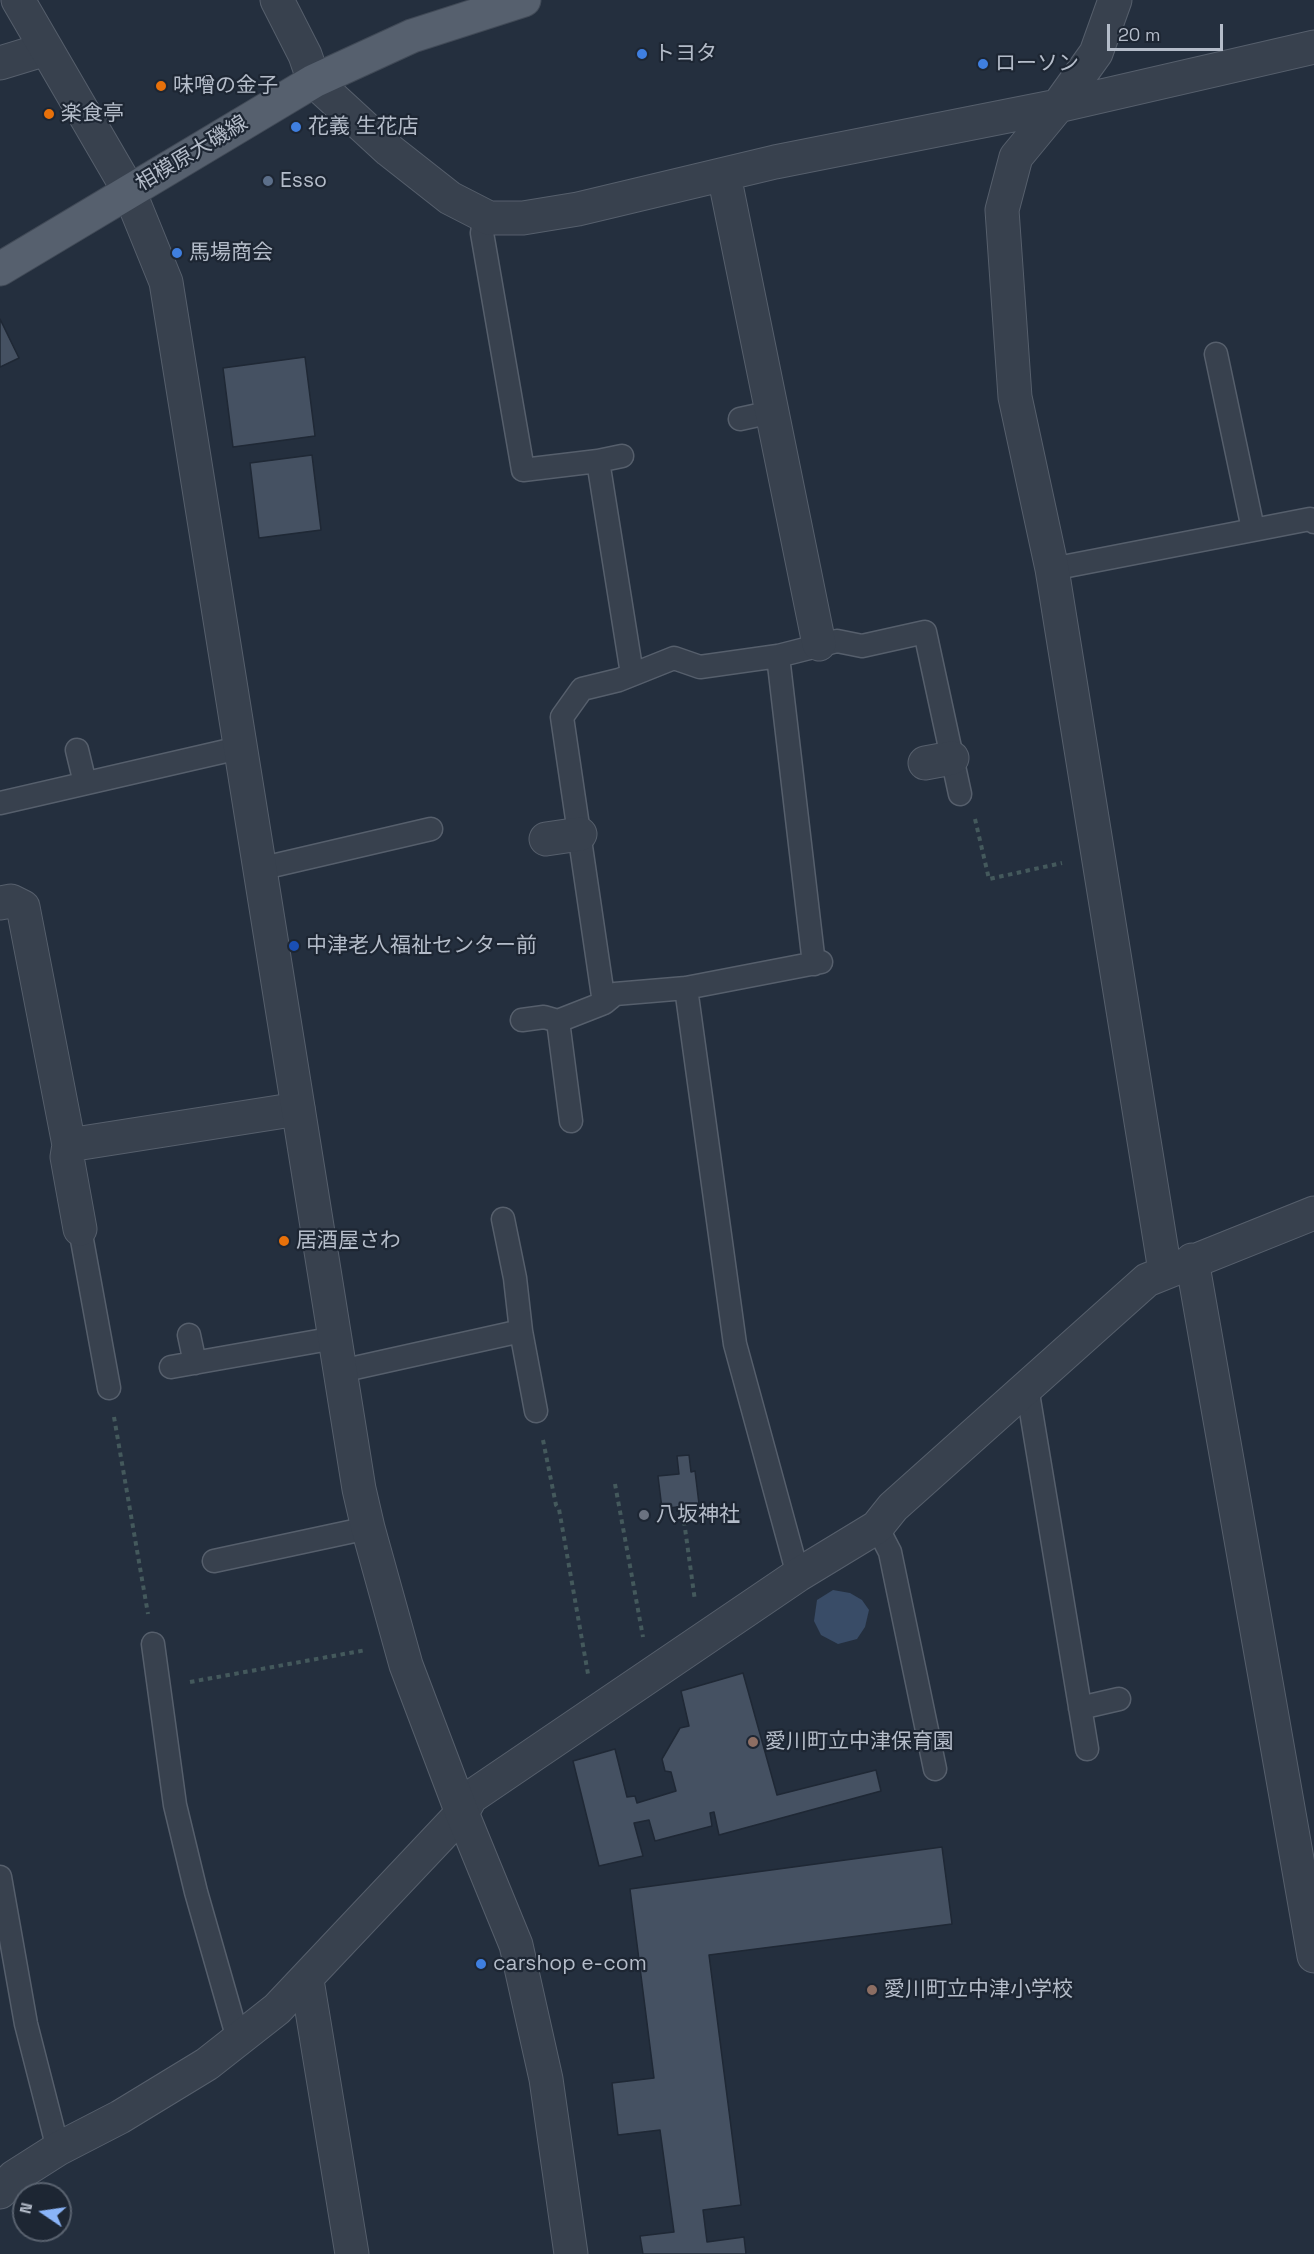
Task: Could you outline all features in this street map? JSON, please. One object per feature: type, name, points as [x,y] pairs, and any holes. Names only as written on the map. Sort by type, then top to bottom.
[{"type":"main road","name":"相模原大磯線","points":[[0,268],[314,81],[412,36],[524,0]]},
{"type":"street","points":[[18,0],[129,191],[166,282],[359,1489],[399,1643],[462,1813],[516,1945],[546,2079],[571,2254]]},
{"type":"street","points":[[277,0],[305,55],[314,81],[389,150],[450,198],[489,218],[523,218],[578,209],[928,130],[1058,106],[1314,47]]},
{"type":"street","points":[[1115,0],[1096,53],[1058,106],[1016,157],[1002,210],[1015,397],[1052,569],[1098,855],[1314,1956]]},
{"type":"street","points":[[0,63],[46,49]]},
{"type":"street","points":[[724,175],[819,644]]},
{"type":"street","points":[[546,839],[580,834]]},
{"type":"street","points":[[0,903],[11,901],[23,907],[69,1145],[67,1157],[80,1229]]},
{"type":"street","points":[[69,1145],[298,1109]]},
{"type":"street","points":[[0,2192],[14,2177],[58,2149],[198,2070],[277,2009],[307,1980],[462,1813],[471,1797],[798,1575],[877,1527],[893,1506],[1147,1280],[1314,1213]]},
{"type":"street","points":[[307,1980],[352,2254]]},
{"type":"lane","points":[[485,216],[482,233],[523,470],[622,456]]},
{"type":"lane","points":[[1216,354],[1253,529]]},
{"type":"lane","points":[[740,419],[772,412]]},
{"type":"lane","points":[[598,461],[632,674]]},
{"type":"lane","points":[[1052,569],[1253,529],[1310,519],[1314,522]]},
{"type":"lane","points":[[604,1003],[562,717],[582,689],[619,680],[674,658],[700,668],[778,656],[837,641],[862,646],[925,632],[939,760],[960,794]]},
{"type":"lane","points":[[522,1020],[544,1017],[558,1021],[604,1003],[615,994],[686,988],[818,963],[778,656]]},
{"type":"lane","points":[[0,804],[239,748]]},
{"type":"lane","points":[[77,750],[85,783]]},
{"type":"lane","points":[[259,869],[431,829]]},
{"type":"lane","points":[[686,988],[735,1344],[798,1575]]},
{"type":"lane","points":[[558,1021],[571,1121]]},
{"type":"lane","points":[[503,1219],[515,1278],[521,1331],[536,1411]]},
{"type":"lane","points":[[80,1229],[110,1388]]},
{"type":"lane","points":[[341,1371],[521,1331]]},
{"type":"lane","points":[[189,1335],[195,1363]]},
{"type":"lane","points":[[171,1367],[335,1338]]},
{"type":"lane","points":[[1027,1387],[1087,1749]]},
{"type":"lane","points":[[877,1527],[890,1552],[935,1769]]},
{"type":"lane","points":[[214,1561],[368,1528]]},
{"type":"lane","points":[[153,1644],[175,1805],[199,1903],[238,2039]]},
{"type":"lane","points":[[1080,1708],[1119,1699]]},
{"type":"lane","points":[[0,1877],[26,2024],[58,2149]]},
{"type":"path","points":[[960,794],[971,802],[989,879],[1098,855]]},
{"type":"path","points":[[110,1388],[153,1644]]},
{"type":"path","points":[[536,1411],[556,1505],[559,1509],[595,1713]]},
{"type":"path","points":[[615,1484],[651,1676]]},
{"type":"path","points":[[684,1521],[700,1643]]},
{"type":"path","points":[[159,1688],[399,1643]]},
{"type":"water","points":[[833,1590],[850,1593],[862,1600],[869,1610],[865,1627],[857,1639],[838,1644],[821,1635],[814,1621],[817,1600]]},
{"type":"building","points":[[0,319],[19,358],[0,367]]},
{"type":"building","points":[[305,357],[315,436],[233,447],[223,368]]},
{"type":"building","points":[[312,455],[321,530],[259,538],[250,463]]},
{"type":"building","points":[[689,1455],[691,1472],[695,1471],[699,1504],[662,1509],[658,1476],[679,1474],[677,1456]]},
{"type":"building","points":[[743,1673],[777,1795],[876,1770],[881,1791],[719,1835],[714,1812],[710,1813],[712,1826],[655,1841],[649,1820],[634,1823],[643,1856],[599,1866],[573,1761],[615,1749],[627,1797],[635,1796],[637,1803],[676,1791],[671,1772],[665,1771],[662,1759],[680,1728],[689,1726],[681,1691]]},
{"type":"building","points":[[942,1847],[952,1924],[709,1955],[741,2205],[703,2210],[707,2242],[744,2237],[746,2254],[643,2254],[640,2236],[674,2232],[660,2130],[618,2135],[612,2083],[654,2078],[630,1889]]},
{"type":"place","name":"トヨタ","points":[[642,54]]},
{"type":"place","name":"ローソン","points":[[983,64]]},
{"type":"place","name":"味噌の金子","points":[[161,86]]},
{"type":"place","name":"楽食亭","points":[[49,114]]},
{"type":"place","name":"花義 生花店","points":[[296,127]]},
{"type":"place","name":"Esso","points":[[268,181]]},
{"type":"place","name":"馬場商会","points":[[177,253]]},
{"type":"place","name":"中津老人福祉センター前","points":[[294,946]]},
{"type":"place","name":"居酒屋さわ","points":[[284,1241]]},
{"type":"place","name":"八坂神社","points":[[644,1515]]},
{"type":"place","name":"愛川町立中津保育園","points":[[753,1742]]},
{"type":"place","name":"carshop e-com","points":[[481,1964]]},
{"type":"place","name":"愛川町立中津小学校","points":[[872,1990]]}]
